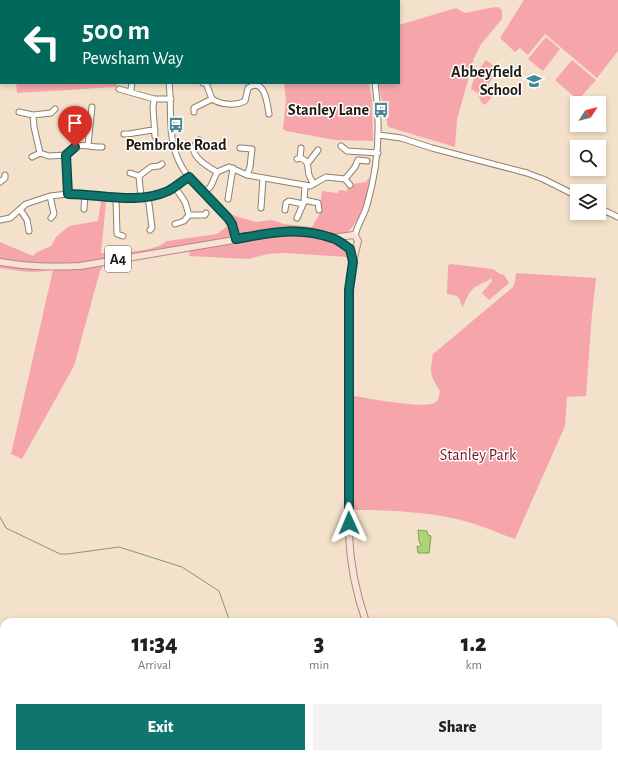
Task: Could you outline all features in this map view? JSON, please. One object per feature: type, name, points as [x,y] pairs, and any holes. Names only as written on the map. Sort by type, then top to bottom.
[{"type":"main road","name":"A4","points":[[0,262],[48,268],[80,266],[293,230],[332,238],[351,247]]},
{"type":"main road","name":"A4","points":[[332,238],[354,236]]},
{"type":"main road","points":[[351,247],[358,241],[354,236]]},
{"type":"main road","points":[[347,237],[345,241],[351,247],[353,262],[349,290],[349,540],[354,579],[365,618]]},
{"type":"street","points":[[132,84],[132,92]]},
{"type":"street","points":[[169,84],[175,153],[181,166],[189,177],[228,218],[232,224],[236,239]]},
{"type":"street","points":[[207,84],[212,99],[221,104],[241,106],[245,101],[248,88],[252,85],[262,88],[265,93],[269,114]]},
{"type":"street","points":[[354,236],[366,206],[378,153],[378,103],[374,84]]},
{"type":"street","points":[[119,89],[154,99],[171,99]]},
{"type":"street","points":[[124,134],[128,135],[143,130],[155,133],[153,108],[154,99]]},
{"type":"street","points":[[193,108],[212,99]]},
{"type":"street","points":[[88,145],[91,109]]},
{"type":"street","points":[[21,113],[52,113]]},
{"type":"street","points":[[33,114],[36,156],[66,155],[75,147],[88,145],[98,148]]},
{"type":"street","points":[[379,135],[401,138],[527,173],[570,192]]},
{"type":"street","points":[[197,141],[192,148],[193,153],[217,172]]},
{"type":"street","points":[[341,146],[347,151],[378,153]]},
{"type":"street","points":[[240,148],[255,150],[247,175]]},
{"type":"street","points":[[301,148],[299,159],[304,159],[308,163]]},
{"type":"street","points":[[314,184],[309,176],[308,163],[318,150]]},
{"type":"street","points":[[66,155],[68,194]]},
{"type":"street","points":[[345,180],[358,160],[367,161]]},
{"type":"street","points":[[139,176],[151,167],[160,166]]},
{"type":"street","points":[[204,193],[211,186],[217,172],[226,168],[233,168],[247,175],[310,186],[326,177],[345,180],[350,185]]},
{"type":"street","points":[[228,199],[233,168]]},
{"type":"street","points":[[130,172],[139,176]]},
{"type":"street","points":[[139,176],[141,197]]},
{"type":"street","points":[[0,220],[10,218],[26,204],[50,196],[85,194],[116,199],[141,197],[168,191],[189,177]]},
{"type":"street","points":[[261,208],[263,178]]},
{"type":"street","points":[[300,215],[304,202],[305,185]]},
{"type":"street","points":[[175,187],[185,202],[189,215]]},
{"type":"street","points":[[82,207],[85,194]]},
{"type":"street","points":[[50,196],[53,215]]},
{"type":"street","points":[[148,196],[152,229]]},
{"type":"street","points":[[116,199],[116,235],[123,236]]},
{"type":"street","points":[[285,210],[286,203],[289,201],[318,203],[319,210]]},
{"type":"street","points":[[20,209],[27,220],[27,229]]},
{"type":"street","points":[[606,211],[618,217]]},
{"type":"street","points":[[189,215],[205,215]]},
{"type":"street","points":[[176,223],[187,219],[189,215]]},
{"type":"green space","points":[[524,0],[618,0],[618,51],[597,78],[545,34],[528,55],[520,48],[515,52],[500,38]]},
{"type":"green space","points":[[498,7],[502,10],[502,19],[481,44],[474,58],[457,120],[455,147],[388,127],[378,84],[400,84],[400,25],[456,8],[465,13]]},
{"type":"green space","points":[[546,37],[560,49],[543,71],[528,59]]},
{"type":"green space","points":[[486,60],[499,70],[488,84],[496,92],[485,105],[481,102],[478,93],[471,89],[475,74]]},
{"type":"green space","points":[[572,60],[596,80],[582,96],[573,96],[555,80]]},
{"type":"green space","points":[[16,84],[117,84],[116,87],[17,93]]},
{"type":"green space","points":[[284,84],[369,84],[372,100],[373,141],[335,140],[286,131],[283,129],[286,100]]},
{"type":"green space","points":[[369,177],[365,199],[354,225],[344,234],[328,234],[346,251],[348,257],[284,253],[268,254],[248,259],[189,256],[190,250],[59,266],[37,272],[0,268],[0,242],[33,256],[37,252],[51,246],[56,237],[69,226],[98,221],[101,201],[106,202],[101,253],[126,252],[153,248],[167,241],[217,234],[230,224],[225,217],[229,214],[256,222],[272,220],[284,224],[312,227],[319,215],[322,191],[338,193],[339,190],[347,191],[348,187],[353,184],[366,182]]},
{"type":"green space","points":[[105,263],[100,271],[74,366],[22,459],[11,454],[53,270],[80,269]]},
{"type":"green space","points":[[450,264],[493,269],[504,275],[509,283],[489,300],[482,293],[492,281],[491,278],[476,286],[472,290],[462,307],[457,296],[447,294],[448,266]]},
{"type":"green space","name":"Stanley Park","points":[[516,273],[596,278],[586,396],[567,397],[565,426],[515,539],[472,523],[443,516],[384,510],[354,510],[354,396],[421,405],[436,402],[440,391],[431,373],[433,354],[513,287]]},
{"type":"shaded area","points":[[418,530],[427,531],[428,535],[431,536],[429,553],[418,553],[417,546],[419,547],[421,545]]},
{"type":"waterway","points":[[0,517],[6,528],[60,554],[119,547],[182,567],[219,591],[229,618]]},
{"type":"place","name":"Abbeyfield School","points":[[534,81]]},
{"type":"place","name":"Stanley Lane","points":[[381,110]]},
{"type":"place","name":"Pembroke Road","points":[[176,125]]},
{"type":"route","points":[[75,147],[66,155],[68,194],[85,194],[116,199],[148,196],[168,191],[189,177],[228,218],[232,224],[236,239],[293,230],[332,238],[346,245],[350,249],[353,262],[349,290],[349,523]]}]
